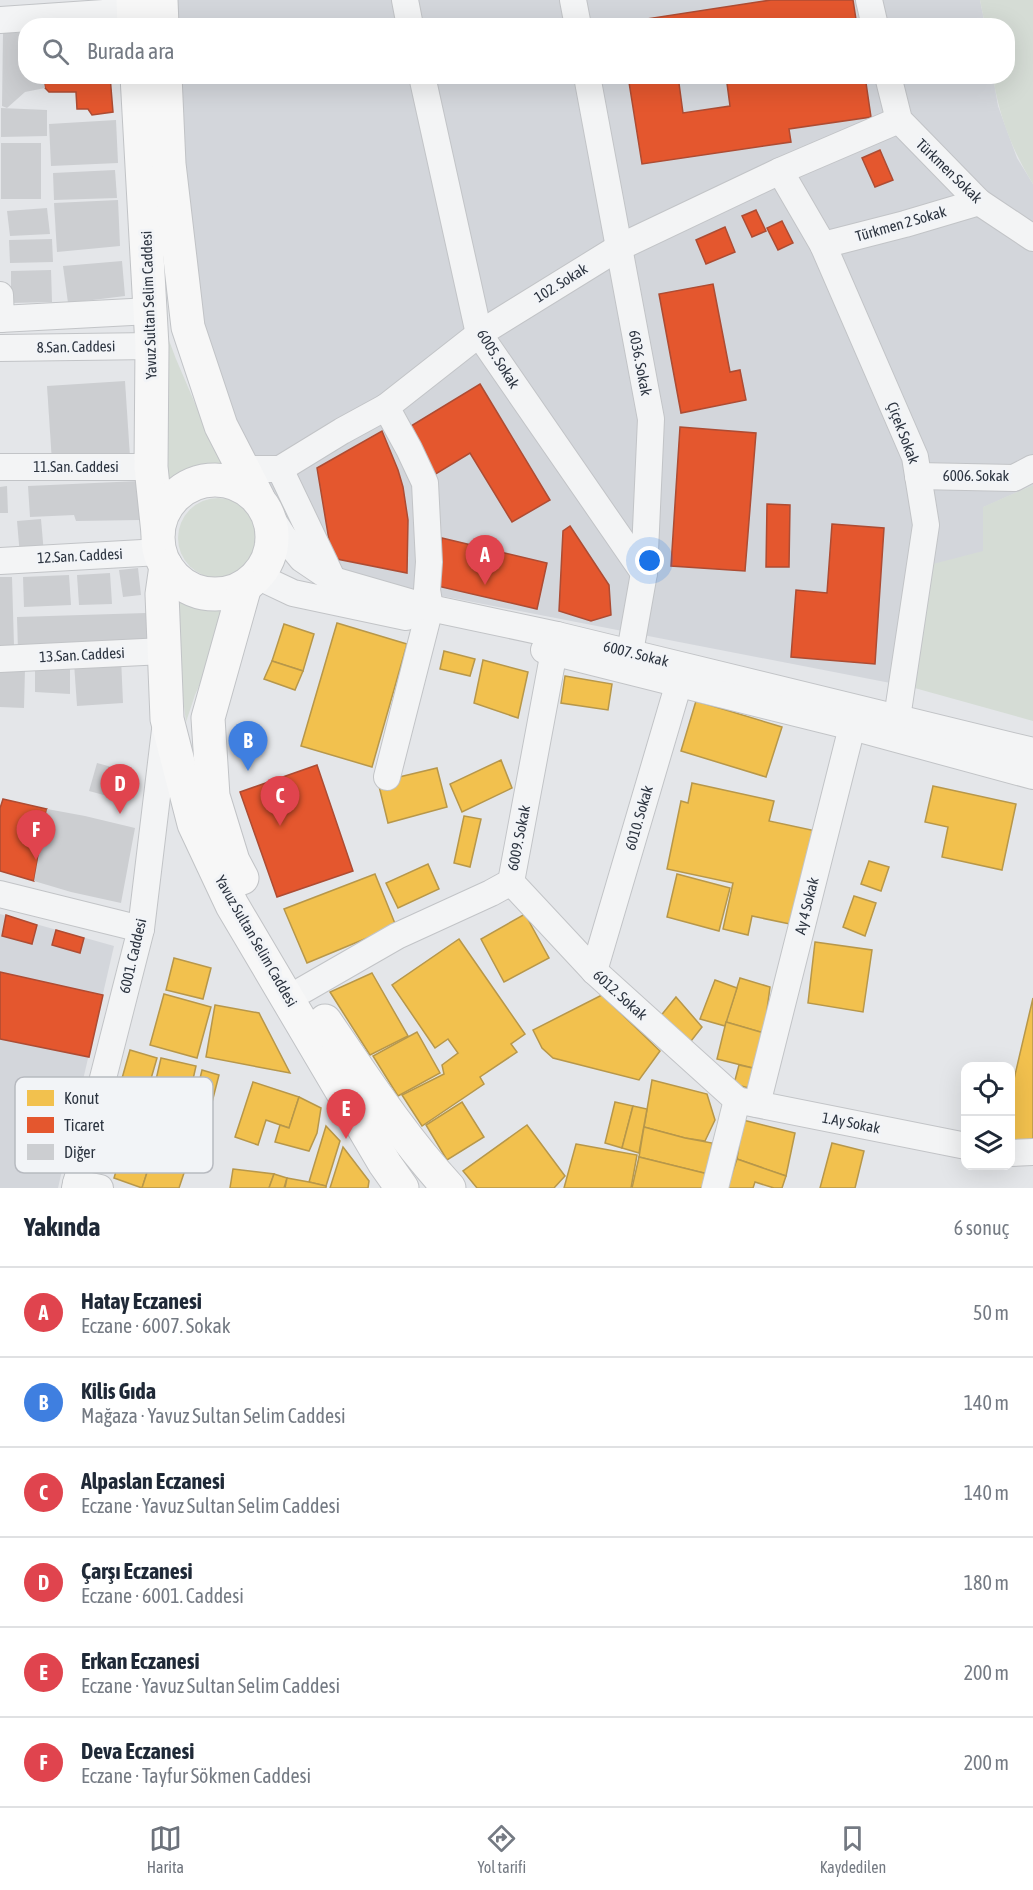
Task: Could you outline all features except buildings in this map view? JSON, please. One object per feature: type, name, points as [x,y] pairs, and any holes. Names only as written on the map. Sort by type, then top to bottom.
[{"type":"main road","name":"Yavuz Sultan Selim Caddesi","points":[[137,84],[152,346],[152,467],[161,550]]},
{"type":"main road","name":"Yavuz Sultan Selim Caddesi","points":[[165,84],[169,164],[188,327],[221,426],[272,526],[273,543],[268,559],[251,581],[208,718],[213,796],[234,861],[288,965],[392,1117],[427,1165],[448,1188]]},
{"type":"main road","name":"Yavuz Sultan Selim Caddesi","points":[[262,504],[243,486],[224,480],[205,480],[187,486],[172,498],[162,514],[162,594],[167,719],[194,824],[232,905],[389,1180]]},
{"type":"main road","points":[[161,550],[175,578],[187,587],[201,592],[216,594],[231,592],[251,581]]},
{"type":"street","points":[[405,0],[408,18]]},
{"type":"street","points":[[573,0],[576,18]]},
{"type":"street","points":[[869,0],[874,18]]},
{"type":"street","points":[[25,18],[140,9]]},
{"type":"street","points":[[0,20],[18,19]]},
{"type":"street","name":"6005. Sokak","points":[[424,84],[479,334],[644,573]]},
{"type":"street","name":"6036. Sokak","points":[[588,84],[651,418],[644,573],[630,652]]},
{"type":"street","points":[[890,84],[899,120]]},
{"type":"street","name":"102. Sokak","points":[[280,469],[386,407],[479,334],[618,248],[780,171],[899,120]]},
{"type":"street","name":"Türkmen Sokak","points":[[899,120],[979,202],[1033,238]]},
{"type":"street","name":"Çiçek Sokak","points":[[780,171],[824,245],[915,457],[926,525],[897,718]]},
{"type":"street","name":"Türkmen 2 Sokak","points":[[824,245],[979,202]]},
{"type":"street","points":[[0,294],[0,319]]},
{"type":"street","name":"8.San. Caddesi","points":[[0,319],[150,311]]},
{"type":"street","name":"8.San. Caddesi","points":[[0,348],[152,346]]},
{"type":"street","points":[[386,407],[425,483],[429,562],[428,614],[387,777]]},
{"type":"street","name":"11.San. Caddesi","points":[[0,467],[152,467]]},
{"type":"street","name":"6006. Sokak","points":[[918,476],[1014,478],[1033,468]]},
{"type":"street","points":[[243,469],[280,469],[333,580]]},
{"type":"street","name":"6007. Sokak","points":[[262,504],[283,537],[302,559],[333,580],[428,614]]},
{"type":"street","name":"12.San. Caddesi","points":[[0,561],[161,550]]},
{"type":"street","name":"6007. Sokak","points":[[251,581],[293,593],[428,614],[556,643],[855,718],[1033,776]]},
{"type":"street","name":"6007. Sokak","points":[[556,643],[630,652],[681,675]]},
{"type":"street","name":"6009. Sokak","points":[[303,990],[397,936],[490,894],[511,882],[556,643]]},
{"type":"street","name":"13.San. Caddesi","points":[[0,659],[164,651]]},
{"type":"street","name":"6010. Sokak","points":[[594,971],[681,675]]},
{"type":"street","name":"6007. Sokak","points":[[855,718],[897,718],[1033,751]]},
{"type":"street","name":"Ay 4 Sokak","points":[[715,1188],[747,1102],[855,718]]},
{"type":"street","name":"6001. Caddesi","points":[[108,1077],[141,929],[167,719]]},
{"type":"street","name":"6012. Sokak","points":[[511,882],[594,971],[747,1102]]},
{"type":"street","points":[[0,894],[141,929]]},
{"type":"street","name":"1.Ay Sokak","points":[[747,1102],[961,1145]]},
{"type":"street","points":[[1015,1153],[1033,1152]]},
{"type":"shaded area","points":[[165,0],[980,0],[984,18],[166,18]]},
{"type":"shaded area","points":[[980,0],[1033,0],[1033,184],[1007,132],[994,84],[1015,84],[1015,18],[984,18]]},
{"type":"shaded area","points":[[169,84],[994,84],[998,106],[1017,158],[1033,184],[1033,485],[984,507],[983,551],[911,687],[344,577],[303,549],[265,490],[179,292]]},
{"type":"shaded area","points":[[150,290],[209,436],[231,466],[186,479],[164,493]]},
{"type":"shaded area","points":[[1033,485],[1033,721],[911,687],[929,565],[983,551],[983,507]]},
{"type":"shaded area","points":[[218,498],[233,501],[246,510],[255,523],[258,538],[255,553],[246,566],[233,575],[218,578],[203,575],[190,566],[181,553],[178,538],[181,523],[190,510],[203,501]]},
{"type":"shaded area","points":[[169,589],[191,602],[212,606],[234,605],[195,695],[186,722]]},
{"type":"shaded area","points":[[0,914],[114,946],[84,1077],[15,1077],[15,1173],[61,1173],[58,1188],[0,1188]]},
{"type":"place","name":"Hatay Eczanesi","points":[[485,585]]},
{"type":"place","name":"Kilis Gıda","points":[[248,771]]},
{"type":"place","name":"Çarşı Eczanesi","points":[[120,814]]},
{"type":"place","name":"Alpaslan Eczanesi","points":[[280,826]]},
{"type":"place","name":"Deva Eczanesi","points":[[36,860]]},
{"type":"place","name":"Erkan Eczanesi","points":[[346,1139]]}]
